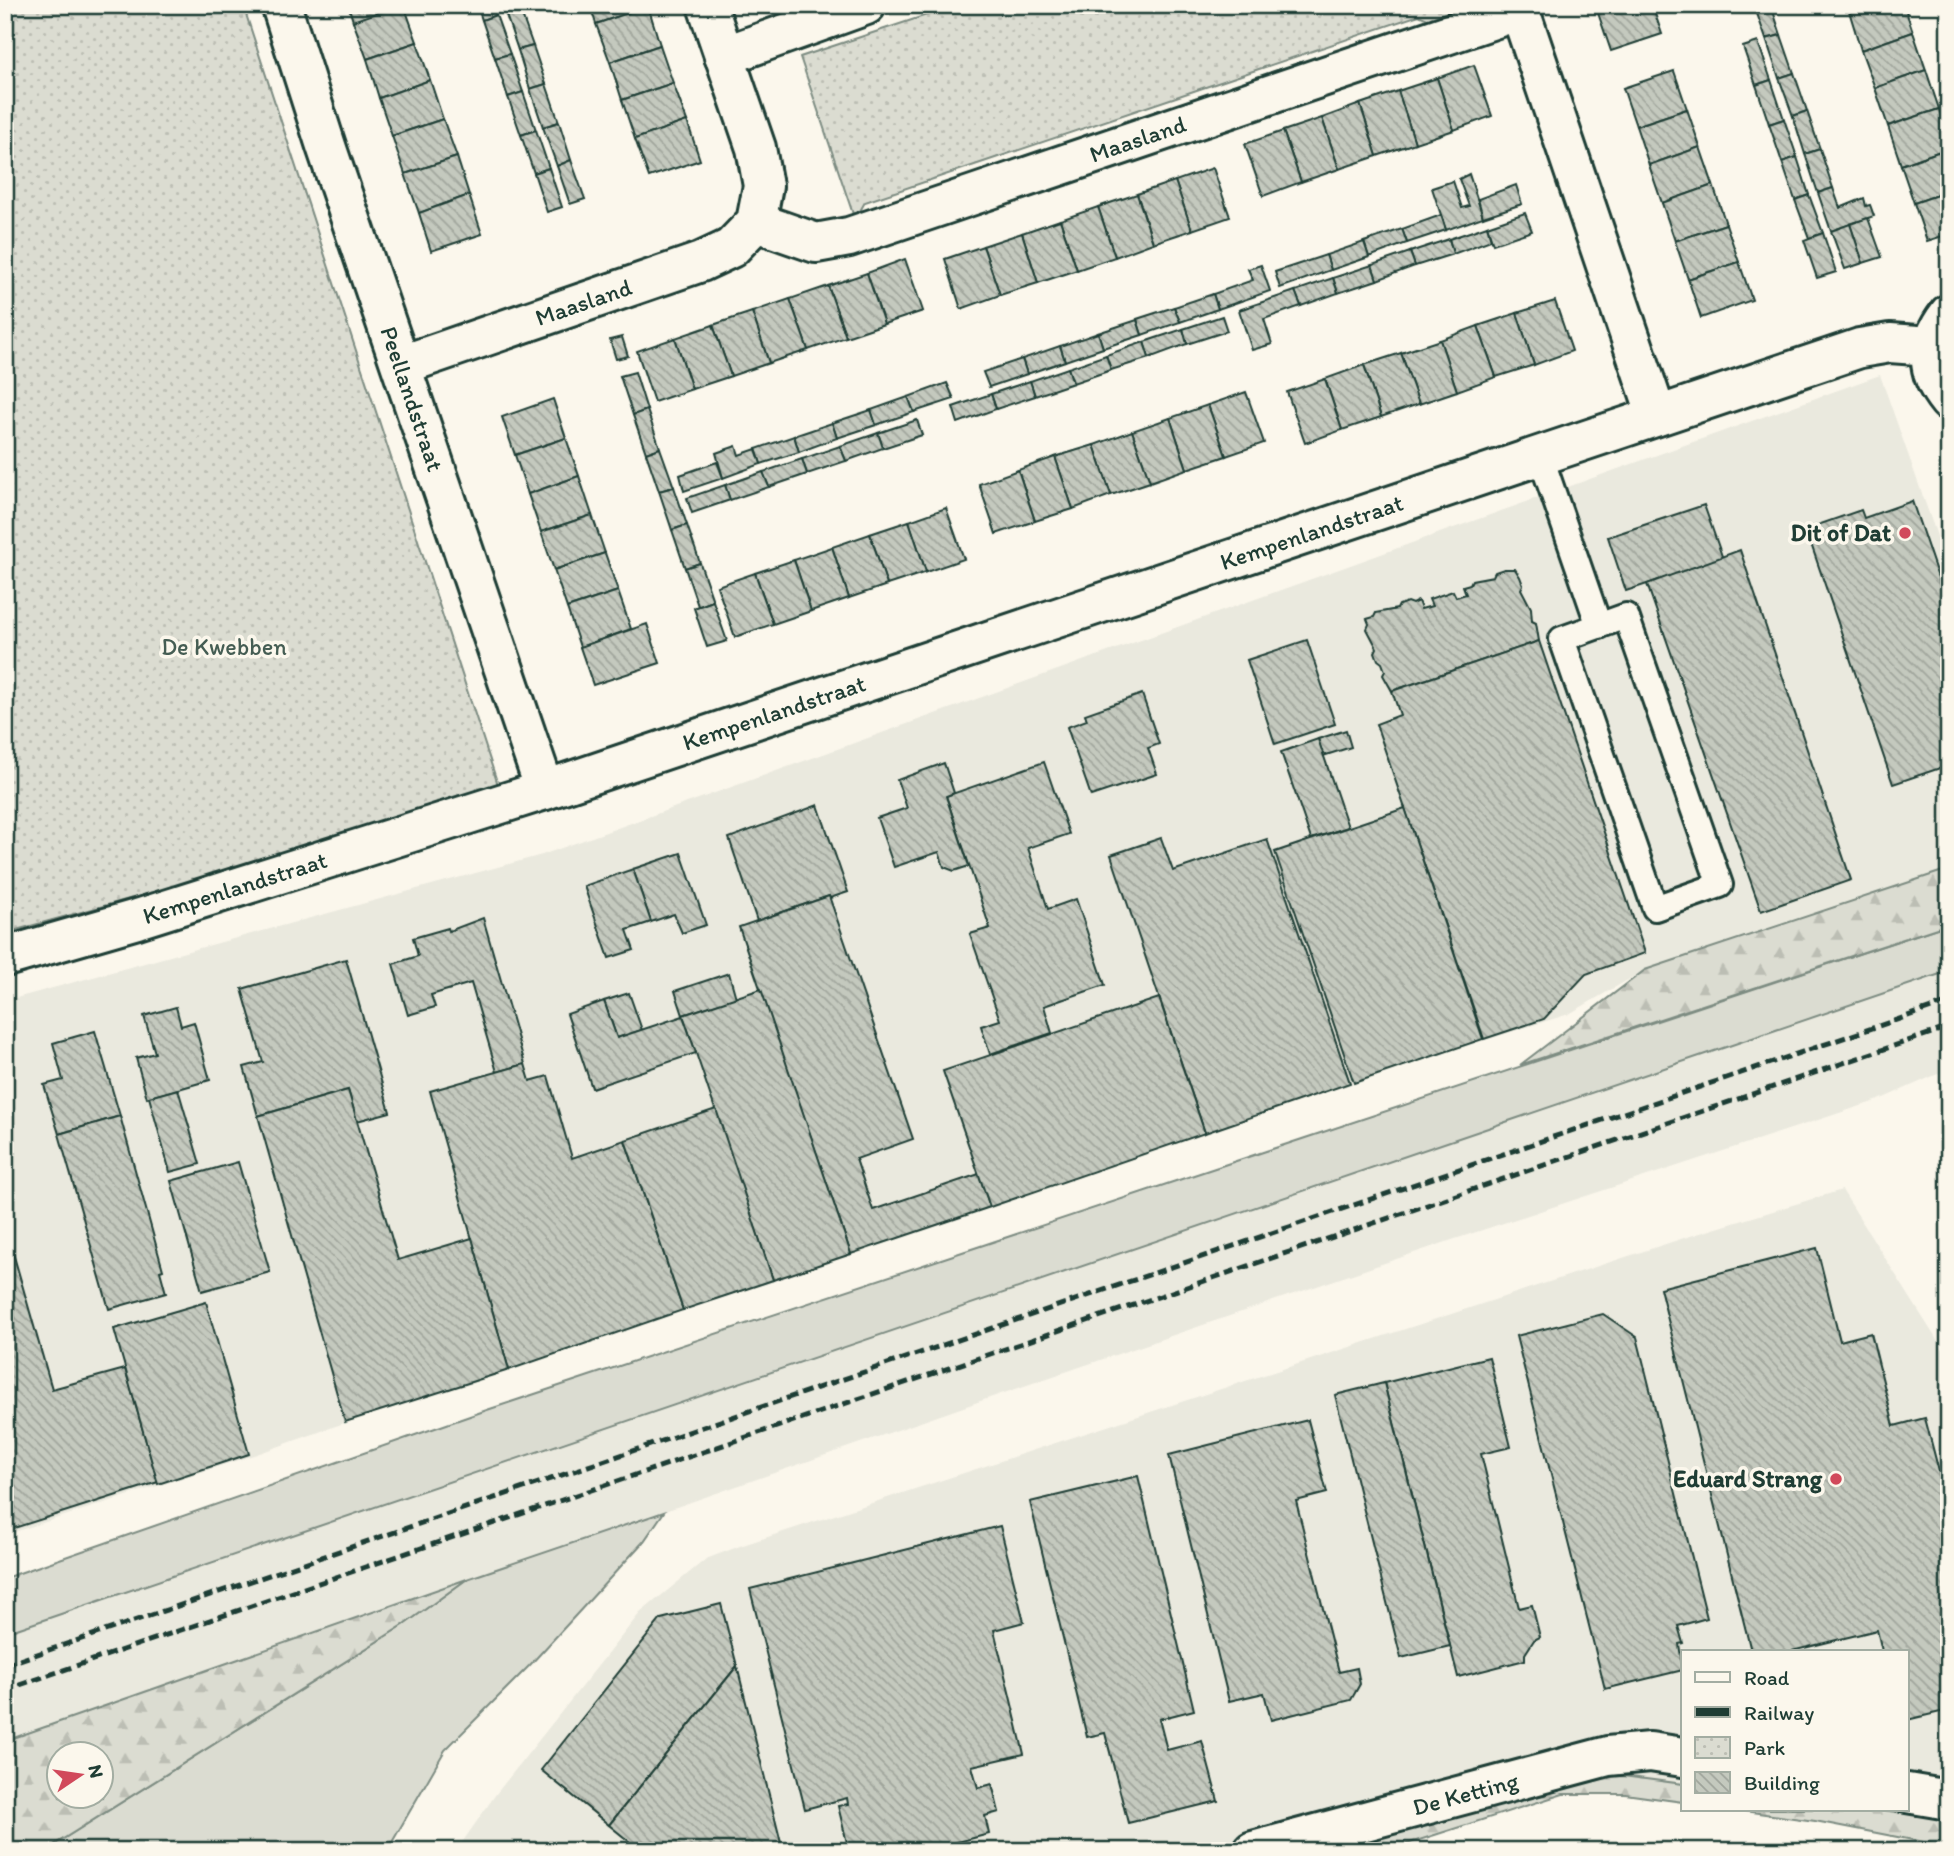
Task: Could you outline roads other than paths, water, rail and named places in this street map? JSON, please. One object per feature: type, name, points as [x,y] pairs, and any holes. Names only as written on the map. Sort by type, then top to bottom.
[{"type":"street","name":"Peellandstraat","points":[[281,5],[326,146],[545,790]]},
{"type":"street","points":[[707,5],[756,148],[763,186],[756,222]]},
{"type":"street","points":[[724,56],[866,5]]},
{"type":"street","name":"Maasland","points":[[402,365],[701,262],[731,248],[756,222],[816,243],[849,237],[1519,8],[1657,416]]},
{"type":"street","points":[[1940,330],[1931,366],[1937,384],[1949,401]]},
{"type":"street","name":"Kempenlandstraat","points":[[5,957],[137,919],[545,790],[1860,348],[1940,330]]},
{"type":"street","name":"De Ketting","points":[[1253,1851],[1608,1756],[1650,1752],[1681,1757]]},
{"type":"street","points":[[1909,1793],[1949,1800]]},
{"type":"lane","points":[[1540,455],[1599,626]]},
{"type":"lane","points":[[1626,616],[1720,886],[1655,908],[1562,639],[1599,626],[1626,616]]},
{"type":"railway","points":[[5,1665],[1949,1002]]},
{"type":"railway","points":[[5,1690],[1949,1027]]},
{"type":"place","name":"Dit of Dat","points":[[1905,533]]},
{"type":"place","name":"Eduard Strang","points":[[1836,1479]]},
{"type":"park label","name":"De Kwebben","points":[[224,647]]}]
